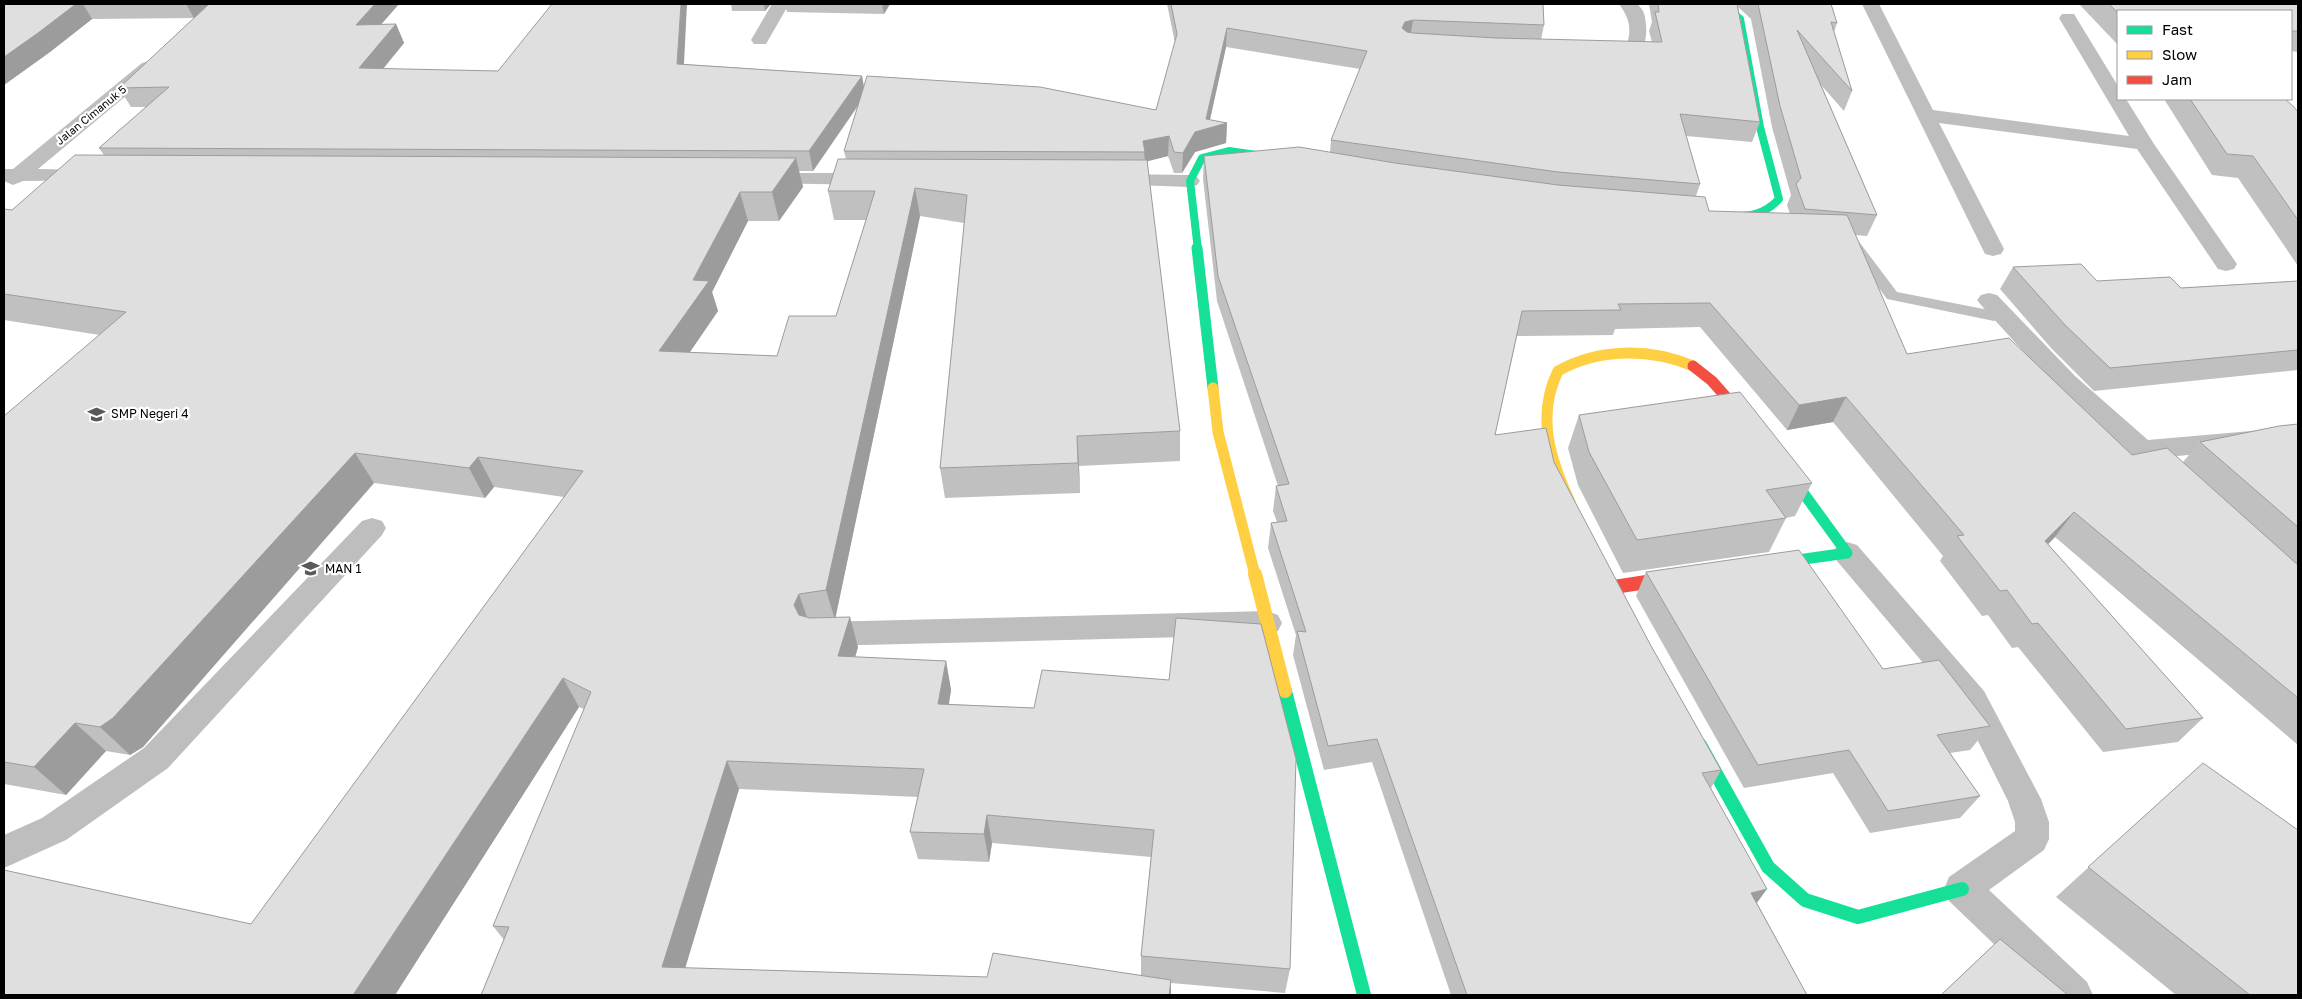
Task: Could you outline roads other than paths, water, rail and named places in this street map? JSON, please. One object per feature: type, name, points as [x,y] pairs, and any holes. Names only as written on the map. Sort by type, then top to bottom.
[{"type":"street","points":[[760,40],[780,4]]},
{"type":"street","points":[[1586,53],[1629,52],[1635,47],[1638,36],[1636,12],[1628,4]]},
{"type":"street","points":[[1718,215],[1757,216],[1772,208],[1779,199],[1760,127],[1740,18],[1721,4]]},
{"type":"street","points":[[1870,4],[1993,249]]},
{"type":"street","points":[[2068,18],[2117,99]]},
{"type":"street","name":"Jalan Cimanuk 5","points":[[8,179],[85,122],[165,54]]},
{"type":"street","points":[[2117,100],[2144,144],[2226,264]]},
{"type":"street","points":[[1926,115],[2144,144]]},
{"type":"street","points":[[1290,161],[1229,151],[1202,158],[1190,181],[1218,432],[1364,995]]},
{"type":"street","points":[[8,179],[106,176]]},
{"type":"street","points":[[742,179],[892,179]]},
{"type":"street","points":[[1090,180],[1190,181]]},
{"type":"street","points":[[1989,300],[2066,382],[2192,495]]},
{"type":"street","points":[[1575,512],[1562,486],[1545,417],[1552,383],[1558,371],[1580,359],[1614,354],[1667,355],[1686,361],[1712,378],[1754,430]]},
{"type":"street","points":[[2142,450],[2298,436]]},
{"type":"street","points":[[1695,736],[1768,867],[1805,900],[1858,917],[1962,889],[2032,839],[2032,822],[2024,799],[1973,700],[1847,553],[1778,459]]},
{"type":"street","points":[[4,852],[54,829],[156,758],[372,528]]},
{"type":"street","points":[[1760,566],[1847,553]]},
{"type":"street","points":[[1614,587],[1692,576]]},
{"type":"street","points":[[820,634],[1268,623]]},
{"type":"street","points":[[1962,889],[2074,995]]},
{"type":"waterway","points":[[1852,242],[1892,296],[1994,316]]},
{"type":"place","name":"SMP Negeri 4","points":[[97,414]]},
{"type":"place","name":"MAN 1","points":[[311,569]]}]
